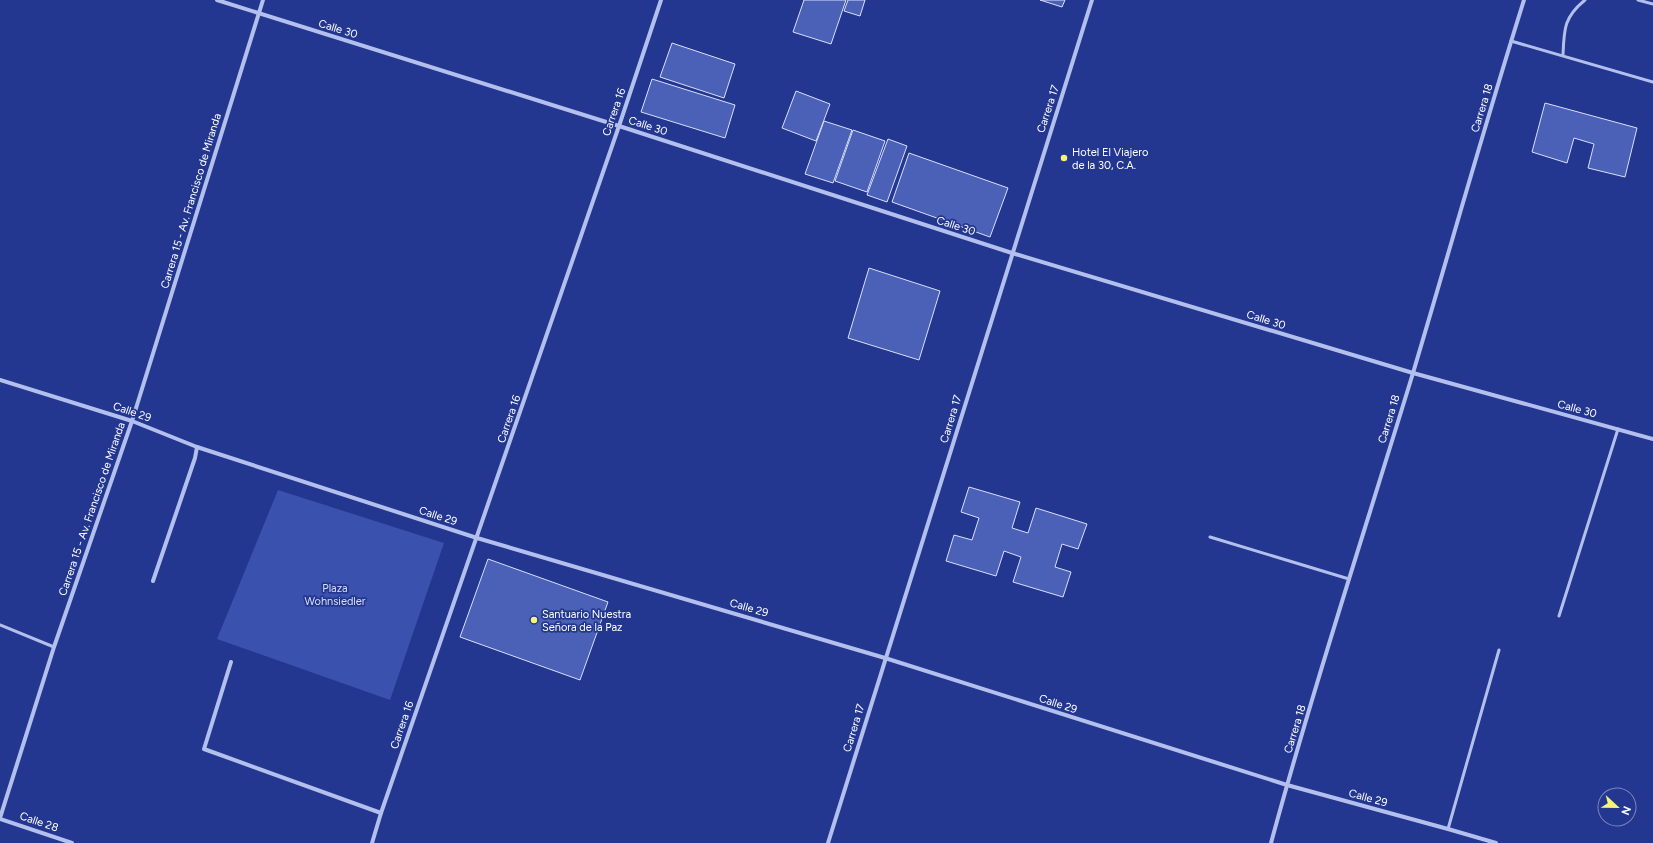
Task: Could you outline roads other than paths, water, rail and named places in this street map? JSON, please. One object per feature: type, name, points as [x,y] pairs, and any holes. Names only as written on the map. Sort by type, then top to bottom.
[{"type":"street","name":"Calle 30","points":[[217,0],[619,126],[1012,253],[1412,373],[1653,439]]},
{"type":"street","name":"Carrera 15 - Av. Francisco de Miranda","points":[[0,818],[54,647],[132,421],[263,0]]},
{"type":"street","name":"Carrera 16","points":[[372,843],[381,813],[619,126],[661,0]]},
{"type":"street","name":"Carrera 17","points":[[828,843],[1092,0]]},
{"type":"street","name":"Carrera 18","points":[[1271,843],[1524,0]]},
{"type":"street","name":"Calle 29","points":[[0,380],[132,421],[197,447],[477,538],[885,658],[1287,786],[1496,843]]},
{"type":"street","points":[[153,581],[195,458],[197,447]]},
{"type":"street","points":[[231,662],[204,749],[381,813]]},
{"type":"street","name":"Calle 28","points":[[0,818],[72,843]]},
{"type":"lane","points":[[1563,55],[1564,31],[1567,21],[1573,10],[1585,0]]},
{"type":"lane","points":[[1638,0],[1653,4]]},
{"type":"lane","points":[[1511,41],[1653,82]]},
{"type":"lane","points":[[1559,616],[1618,429]]},
{"type":"lane","points":[[1210,537],[1325,570],[1349,579]]},
{"type":"lane","points":[[0,625],[54,647]]},
{"type":"lane","points":[[1448,829],[1499,650]]},
{"type":"place","name":"Hotel El Viajero de la 30, C.A.","points":[[1064,158]]},
{"type":"place","name":"Santuario Nuestra Señora de la Paz","points":[[534,620]]},
{"type":"park label","name":"Plaza Wohnsiedler","points":[[335,594]]}]
